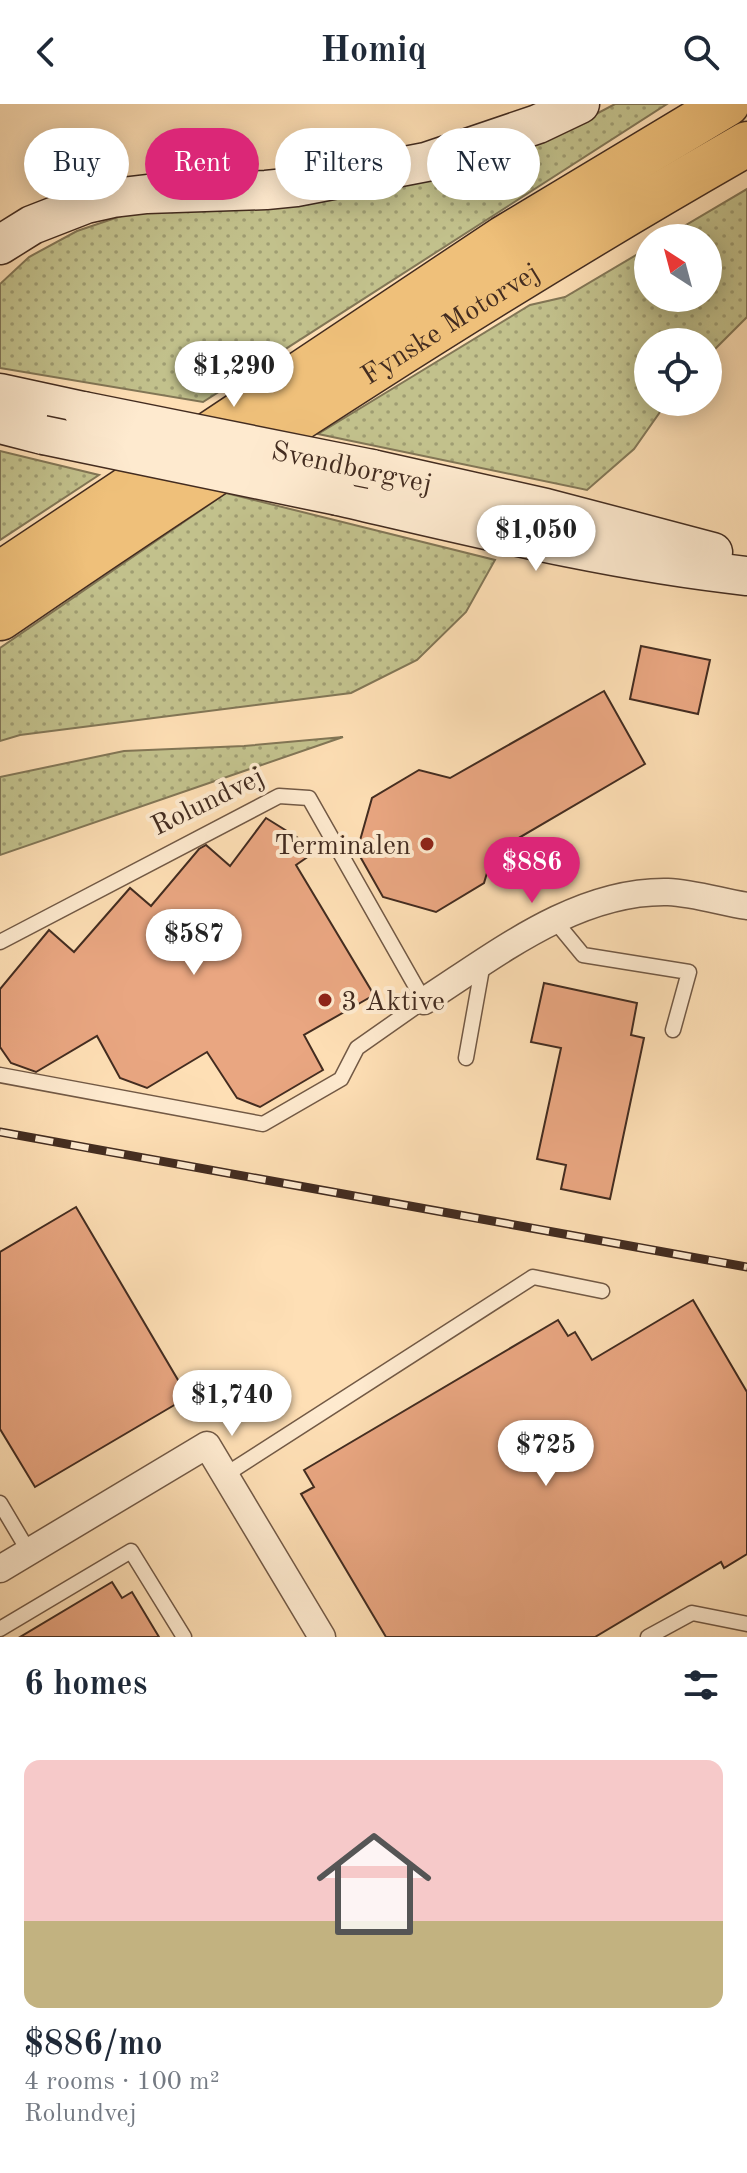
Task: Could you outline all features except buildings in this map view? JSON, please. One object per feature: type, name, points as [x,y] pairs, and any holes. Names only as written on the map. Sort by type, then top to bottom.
[{"type":"highway","name":"Fynske Motorvej","points":[[0,574],[504,238],[727,104]]},
{"type":"highway","name":"Fynske Motorvej","points":[[0,618],[316,408],[526,275],[747,144]]},
{"type":"main road","points":[[411,165],[462,151],[538,124],[580,104]]},
{"type":"main road","points":[[0,218],[63,184],[123,171],[173,170],[275,177]]},
{"type":"main road","points":[[0,245],[32,225],[86,204],[113,198],[275,189]]},
{"type":"main road","points":[[0,263],[86,204]]},
{"type":"main road","name":"Svendborgvej","points":[[0,393],[546,508],[747,561]]},
{"type":"main road","name":"Svendborgvej","points":[[0,424],[573,549],[672,568],[747,576]]},
{"type":"street","points":[[424,1001],[555,921],[626,896],[669,892],[747,906]]},
{"type":"street","points":[[0,1569],[207,1445],[322,1637]]},
{"type":"lane","name":"Rolundvej","points":[[0,942],[279,796],[309,798],[424,1001]]},
{"type":"lane","points":[[555,921],[583,955],[689,972],[673,1030]]},
{"type":"lane","points":[[0,954],[19,932]]},
{"type":"lane","points":[[466,1058],[483,963]]},
{"type":"lane","points":[[0,1075],[263,1124],[341,1079],[357,1048],[424,1001]]},
{"type":"lane","points":[[225,1475],[533,1277],[602,1291]]},
{"type":"lane","points":[[0,1503],[29,1552]]},
{"type":"lane","points":[[0,1629],[131,1551],[184,1637]]},
{"type":"lane","points":[[648,1637],[692,1613],[747,1624]]},
{"type":"shaded area","points":[[615,104],[667,104],[540,186],[541,143]]},
{"type":"shaded area","points":[[427,178],[427,200],[518,200],[203,402],[0,368],[0,284],[29,257],[77,231],[148,207],[292,200],[411,200],[411,182]]},
{"type":"shaded area","points":[[747,189],[747,317],[722,342],[722,328],[634,328],[634,416],[657,416],[634,449],[587,490],[318,434],[530,305],[565,297],[634,256],[634,312],[722,312],[722,224],[688,224]]},
{"type":"shaded area","points":[[0,451],[99,475],[0,540]]},
{"type":"shaded area","points":[[226,493],[495,560],[466,612],[417,660],[351,693],[20,735],[0,741],[0,648]]},
{"type":"shaded area","points":[[343,737],[0,855],[0,777],[124,751],[244,746]]},
{"type":"railway","points":[[0,1132],[747,1267]]},
{"type":"place","name":"Terminalen","points":[[427,844]]},
{"type":"place","name":"3 Aktive","points":[[325,1000]]}]
